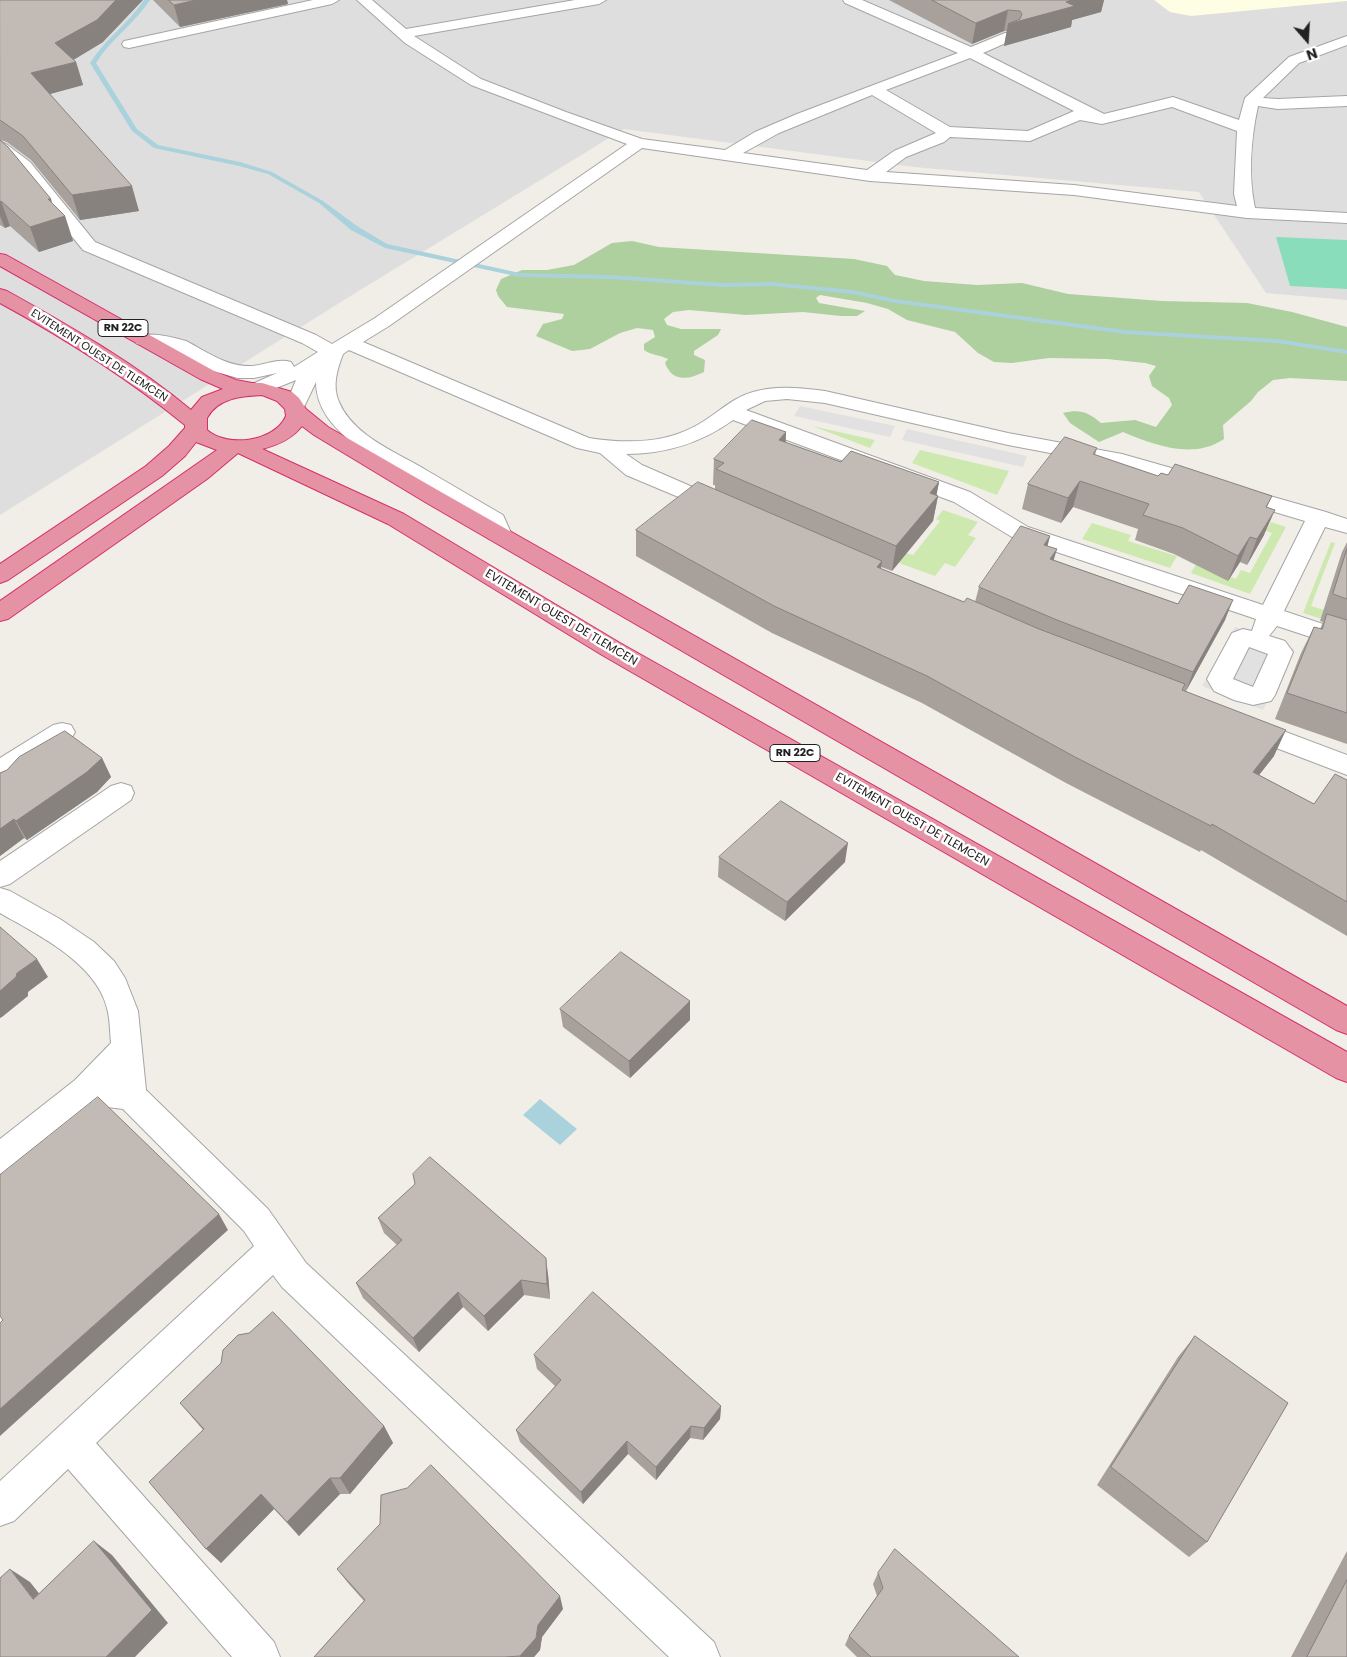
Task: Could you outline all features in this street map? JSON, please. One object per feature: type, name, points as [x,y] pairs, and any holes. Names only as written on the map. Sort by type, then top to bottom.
[{"type":"highway","name":"RN 22C","points":[[0,259],[207,375],[228,384],[283,394],[290,399],[296,409],[310,423],[334,439],[1347,1021]]},
{"type":"highway","name":"EVITEMENT OUEST DE TLEMCEN","points":[[1,297],[47,321],[154,390],[170,401],[196,425],[200,435],[216,444],[252,445],[275,438],[291,425],[295,418],[296,409]]},
{"type":"highway","name":"RN 22C","points":[[196,425],[201,409],[208,403],[227,394],[253,389]]},
{"type":"highway","points":[[0,575],[154,471],[177,451],[196,425]]},
{"type":"highway","name":"EVITEMENT OUEST DE TLEMCEN","points":[[236,446],[396,519],[612,649],[1347,1068]]},
{"type":"highway","points":[[0,613],[236,446]]},
{"type":"street","points":[[129,44],[332,0]]},
{"type":"street","points":[[364,0],[402,34],[476,82],[639,143],[870,176],[1074,190],[1247,212],[1347,218]]},
{"type":"street","points":[[402,34],[599,0]]},
{"type":"street","points":[[850,0],[971,53],[1102,119]]},
{"type":"street","points":[[727,156],[772,130],[1010,36]]},
{"type":"street","points":[[1247,212],[1243,194],[1245,128],[1251,100],[1294,60],[1347,40]]},
{"type":"street","points":[[873,89],[946,132],[1030,136],[1078,115],[1102,119],[1173,102],[1245,128]]},
{"type":"street","points":[[1251,100],[1278,104],[1347,101]]},
{"type":"street","points":[[870,176],[900,154],[938,139],[946,132]]},
{"type":"street","points":[[253,389],[305,369],[342,348],[639,143]]},
{"type":"street","points":[[0,147],[24,166],[89,246],[309,339],[342,348],[584,444],[608,448],[633,448],[681,440],[708,428],[749,401],[762,395],[794,393],[825,397],[1008,439],[1122,460],[1347,526]]},
{"type":"street","points":[[1243,194],[1262,195]]},
{"type":"street","points":[[144,340],[178,345],[220,367],[238,372],[272,369],[342,348]]},
{"type":"street","points":[[296,409],[306,380],[342,348]]},
{"type":"street","points":[[342,348],[328,366],[326,393],[331,409],[344,427],[360,440],[495,520],[501,535]]},
{"type":"street","points":[[732,412],[962,497],[973,502],[1004,525],[1020,532],[1347,641]]},
{"type":"street","points":[[608,448],[622,462],[634,470],[743,518]]},
{"type":"street","points":[[1258,641],[1318,517]]},
{"type":"street","points":[[1227,719],[1347,765]]},
{"type":"street","points":[[0,770],[62,732]]},
{"type":"street","points":[[121,793],[0,894],[84,951],[103,970],[114,987],[123,1011],[131,1096]]},
{"type":"street","points":[[0,1159],[86,1090],[126,1048]]},
{"type":"street","points":[[86,1090],[131,1096],[256,1220],[294,1274],[689,1653]]},
{"type":"street","points":[[0,1507],[276,1248]]},
{"type":"street","points":[[70,1442],[259,1657]]},
{"type":"shaded area","points":[[0,0],[1347,0],[1347,300],[1266,293],[1199,192],[914,167],[624,129],[357,292],[0,515]]},
{"type":"shaded area","points":[[1154,0],[1347,1],[1191,16],[1170,12]]},
{"type":"shaded area","points":[[800,406],[895,426],[890,437],[794,416]]},
{"type":"shaded area","points":[[907,429],[1027,456],[1023,467],[902,440]]},
{"type":"shaded area","points":[[1235,627],[1294,649],[1263,710],[1202,686]]},
{"type":"green space","points":[[1276,237],[1347,240],[1347,289],[1290,286]]},
{"type":"green space","points":[[632,241],[659,247],[854,259],[887,266],[895,275],[924,281],[977,285],[1022,283],[1068,294],[1162,301],[1247,303],[1292,312],[1347,327],[1347,381],[1290,378],[1273,380],[1223,425],[1224,439],[1200,449],[1174,448],[1160,445],[1123,432],[1099,442],[1070,423],[1063,413],[1084,412],[1101,423],[1135,420],[1156,427],[1172,405],[1169,398],[1152,386],[1149,376],[1156,366],[1107,359],[1049,358],[1012,363],[994,362],[978,353],[955,332],[907,320],[888,309],[867,303],[820,295],[816,298],[819,303],[865,311],[857,316],[803,312],[746,315],[689,310],[673,312],[664,319],[667,325],[681,329],[721,329],[718,335],[694,351],[694,355],[705,360],[704,372],[692,377],[681,378],[672,374],[668,369],[665,363],[668,359],[644,350],[644,344],[655,337],[653,330],[637,328],[620,333],[590,349],[572,351],[536,336],[543,324],[562,319],[564,314],[507,307],[498,296],[496,290],[501,279],[522,270],[547,270],[574,265],[612,243]]},
{"type":"green space","points":[[812,426],[875,440],[870,448]]},
{"type":"green space","points":[[920,450],[1009,471],[997,495],[912,463]]},
{"type":"green space","points":[[943,510],[978,522],[968,535],[976,538],[955,567],[945,563],[935,576],[899,563],[906,553],[913,555],[940,521],[936,519]]},
{"type":"green space","points":[[1271,522],[1286,527],[1250,594],[1191,573],[1196,564],[1236,579],[1241,570],[1250,573],[1272,533],[1266,531]]},
{"type":"green space","points":[[1092,523],[1131,535],[1128,541],[1177,556],[1170,568],[1082,539]]},
{"type":"green space","points":[[1331,542],[1335,543],[1311,606],[1347,617],[1347,627],[1303,613]]},
{"type":"water","points":[[540,1099],[577,1129],[560,1145],[523,1115]]},
{"type":"building","points":[[0,0],[116,0],[97,20],[55,43],[76,62],[31,73],[132,186],[72,195],[23,136],[0,120]]},
{"type":"building","points":[[169,0],[196,0],[174,5]]},
{"type":"building","points":[[932,0],[1072,0],[1066,2],[1075,6],[1008,24],[1020,19],[1022,14],[1020,11],[1008,10],[976,23]]},
{"type":"building","points":[[0,140],[51,199],[48,199],[65,216],[30,227],[0,202]]},
{"type":"building","points":[[752,420],[786,432],[779,440],[841,462],[851,451],[939,482],[930,493],[938,496],[896,546],[716,469],[724,463],[714,459]]},
{"type":"building","points":[[1065,437],[1097,448],[1093,454],[1158,476],[1161,473],[1168,475],[1175,464],[1272,496],[1266,507],[1275,510],[1257,539],[1250,537],[1238,556],[1183,528],[1143,515],[1149,504],[1080,481],[1068,498],[1028,484]]},
{"type":"building","points":[[698,482],[882,561],[877,567],[964,602],[967,598],[1039,629],[1185,684],[1182,690],[1286,730],[1253,772],[1314,804],[1335,774],[1347,780],[1347,902],[1212,824],[1211,826],[1075,757],[927,676],[774,606],[636,530]]},
{"type":"building","points":[[1021,526],[1050,536],[1044,545],[1057,549],[1050,559],[1178,604],[1189,585],[1233,600],[1193,672],[1057,620],[979,587]]},
{"type":"building","points":[[1347,549],[1347,599],[1333,594]]},
{"type":"building","points":[[1327,614],[1347,620],[1347,713],[1287,693],[1314,627],[1322,629]]},
{"type":"building","points":[[65,731],[102,758],[87,772],[16,821],[14,819],[0,829],[0,773],[7,770],[19,757]]},
{"type":"building","points":[[781,801],[848,843],[787,902],[719,857]]},
{"type":"building","points":[[0,927],[37,959],[17,973],[16,977],[0,991]]},
{"type":"building","points":[[621,952],[690,1001],[629,1061],[560,1009]]},
{"type":"building","points":[[98,1097],[219,1214],[0,1409],[0,1323],[3,1320],[0,1316],[0,1175]]},
{"type":"building","points":[[430,1157],[546,1258],[547,1284],[521,1280],[484,1316],[458,1292],[413,1338],[356,1283],[402,1240],[378,1218],[415,1184],[413,1174]]},
{"type":"building","points":[[593,1292],[721,1406],[704,1428],[691,1426],[656,1467],[627,1441],[581,1492],[516,1430],[561,1380],[534,1355]]},
{"type":"building","points":[[273,1312],[384,1426],[340,1478],[330,1478],[287,1522],[261,1494],[206,1549],[149,1482],[204,1429],[180,1403],[221,1363],[223,1350],[238,1335],[249,1333]]},
{"type":"building","points":[[1195,1336],[1288,1403],[1207,1542],[1111,1467]]},
{"type":"building","points":[[431,1465],[560,1596],[538,1625],[536,1638],[520,1656],[314,1657],[365,1600],[337,1569],[380,1524],[381,1495],[407,1488]]},
{"type":"building","points":[[94,1541],[152,1610],[106,1657],[0,1657],[0,1578],[10,1569],[33,1599]]},
{"type":"building","points":[[895,1549],[1019,1657],[871,1657],[849,1636],[883,1588],[878,1573]]},
{"type":"building","points":[[1347,1580],[1347,1657],[1307,1657]]},
{"type":"waterway","points":[[147,0],[134,17],[98,54],[93,63],[134,130],[156,147],[240,164],[270,173],[321,202],[354,228],[385,246],[520,275],[610,277],[723,285],[772,284],[853,292],[895,301],[1125,332],[1277,341],[1347,352]]}]
